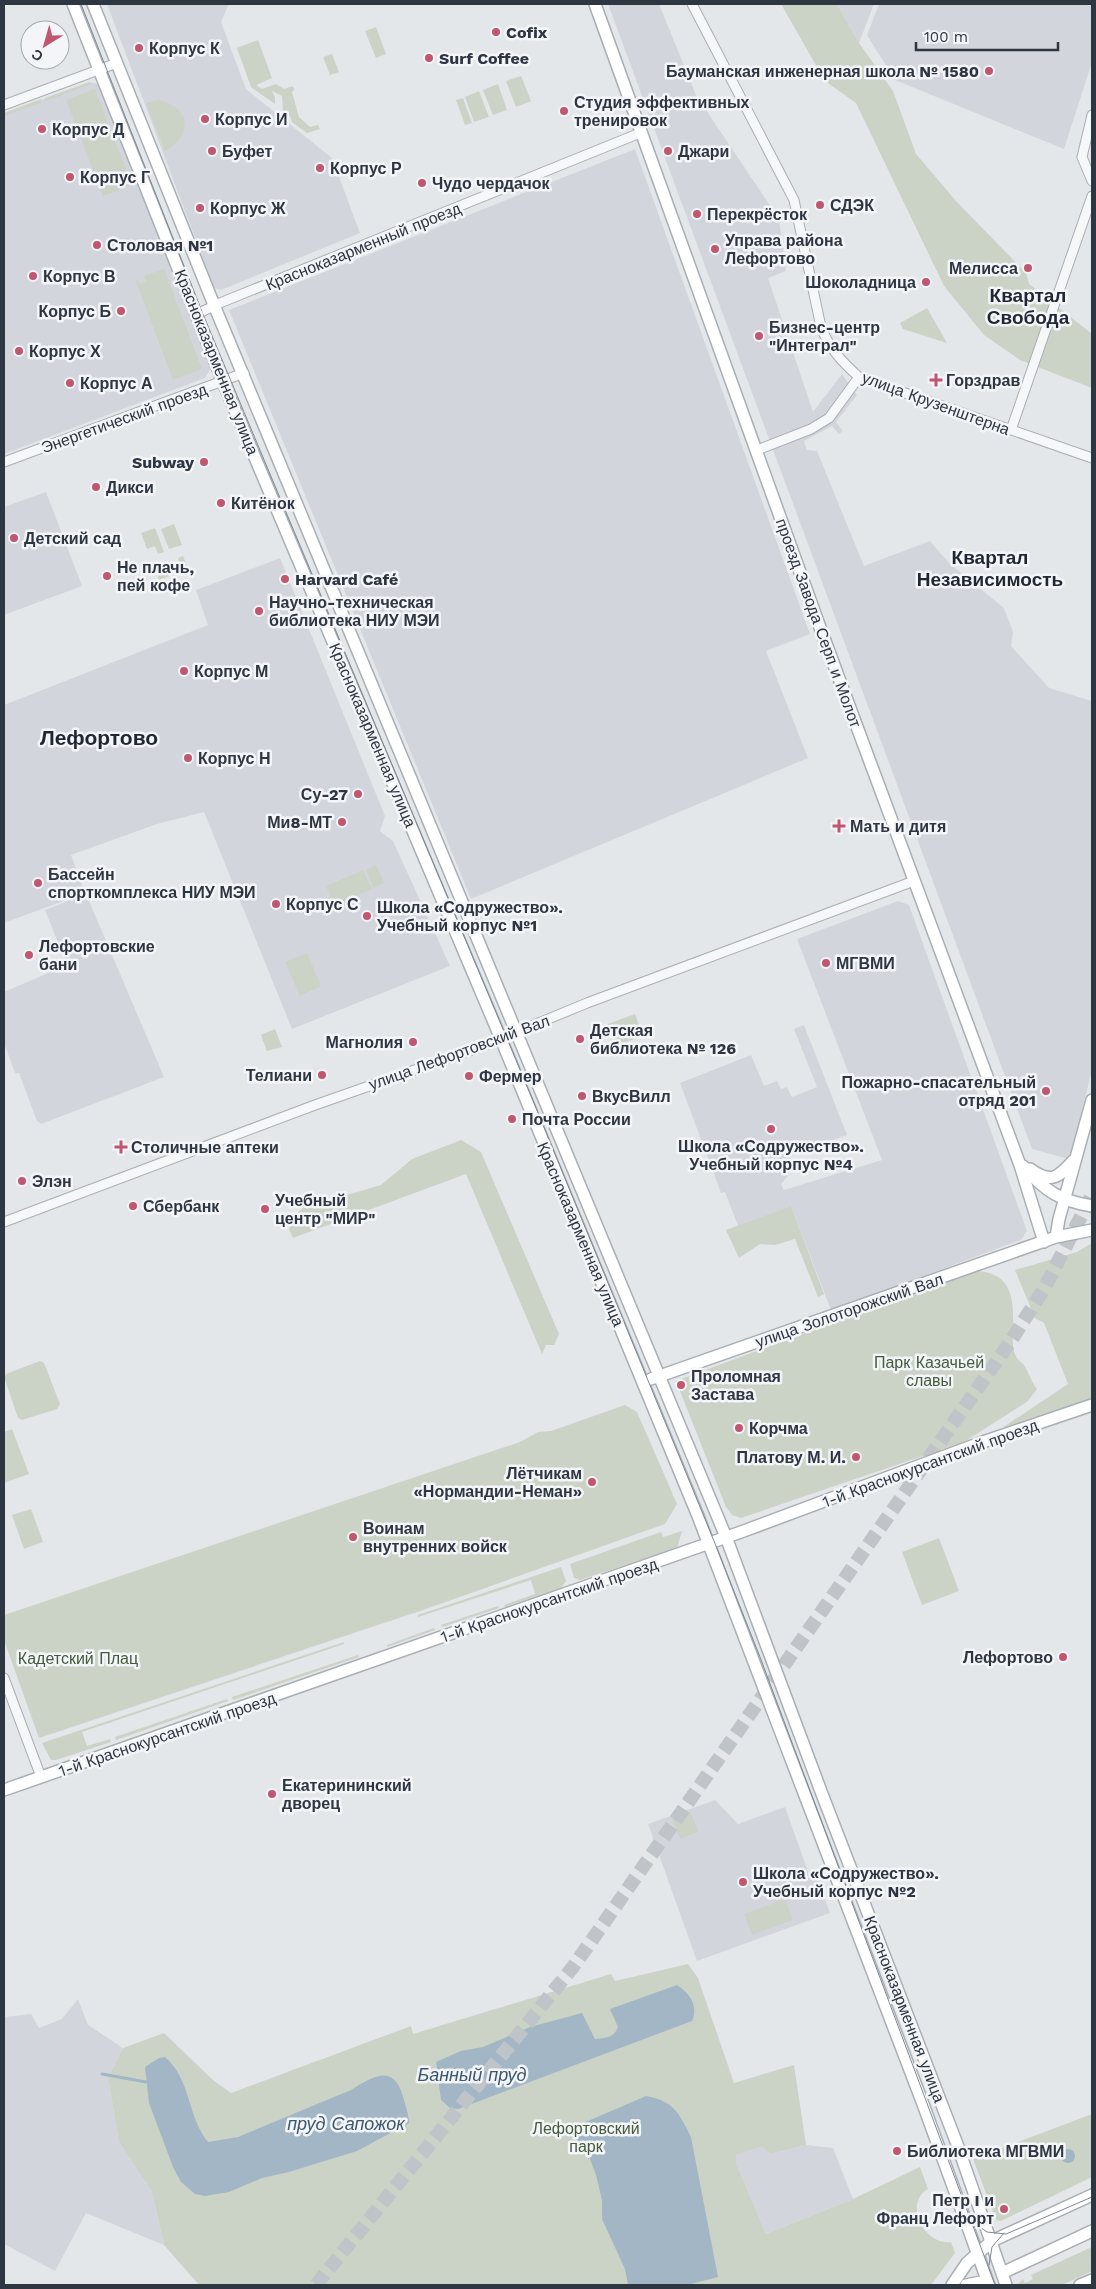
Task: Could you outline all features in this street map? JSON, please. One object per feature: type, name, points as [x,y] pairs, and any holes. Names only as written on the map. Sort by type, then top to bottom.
[{"type":"main road","name":"Красноказарменная улица","points":[[73,4],[223,382],[501,1039],[708,1544],[923,2104],[989,2284]]},
{"type":"main road","name":"Красноказарменная улица","points":[[93,4],[214,305],[244,373],[726,1537],[822,1794],[957,2144],[1006,2285]]},
{"type":"main road","name":"проезд Завода Серп и Молот","points":[[595,4],[640,133],[914,881],[1019,1161],[1044,1242]]},
{"type":"main road","points":[[1056,1237],[1064,1198],[1092,1100]]},
{"type":"main road","points":[[1019,1161],[1040,1175],[1051,1178],[1060,1176],[1076,1158]]},
{"type":"main road","points":[[1019,1161],[1040,1185],[1052,1194],[1092,1206]]},
{"type":"main road","name":"улица Золоторожский Вал","points":[[642,1382],[1056,1237],[1092,1230]]},
{"type":"main road","name":"1-й Краснокурсантский проезд","points":[[4,1790],[708,1544],[969,1447],[1092,1405]]},
{"type":"main road","points":[[952,2285],[967,2263],[992,2241],[1092,2195]]},
{"type":"main road","points":[[1002,2273],[1092,2231]]},
{"type":"main road","points":[[1080,2285],[1092,2280]]},
{"type":"main road","points":[[966,2285],[981,2282],[989,2284]]},
{"type":"street","name":"улица Крузенштерна","points":[[692,4],[794,200],[817,314],[825,336],[844,364],[859,377],[1092,458]]},
{"type":"street","points":[[4,105],[117,63]]},
{"type":"street","points":[[1092,115],[1082,157],[1092,181]]},
{"type":"street","name":"Красноказарменный проезд","points":[[197,314],[214,305],[640,133]]},
{"type":"street","points":[[1011,430],[1092,196]]},
{"type":"street","name":"Энергетический проезд","points":[[4,462],[244,373]]},
{"type":"street","points":[[757,450],[811,429],[829,418],[859,377]]},
{"type":"street","name":"улица Лефортовский Вал","points":[[4,1222],[315,1105],[501,1039],[587,1003],[914,881]]},
{"type":"street","points":[[4,1678],[40,1777]]},
{"type":"shaded area","points":[[107,4],[229,4],[221,22],[246,89],[332,158],[360,233],[221,290],[214,288]]},
{"type":"shaded area","points":[[608,4],[659,4],[696,95],[779,219],[786,271],[768,278],[813,412],[842,374],[857,395],[836,422],[843,431],[839,434],[832,426],[804,441],[807,450],[817,451],[864,566],[930,541],[949,563],[1004,608],[1013,632],[1011,646],[1049,688],[1092,701],[1092,1071],[1069,1159],[1032,1149]]},
{"type":"shaded area","points":[[837,4],[874,4],[859,43]]},
{"type":"shaded area","name":"Бауманская инженерная школа № 1580","points":[[879,4],[1092,4],[1092,62],[1064,149],[895,80],[867,35]]},
{"type":"shaded area","points":[[90,82],[100,86],[211,368],[205,378],[4,454],[4,114]]},
{"type":"shaded area","points":[[635,149],[810,634],[766,651],[808,758],[471,899],[229,310]]},
{"type":"shaded area","points":[[46,492],[82,586],[4,615],[4,507]]},
{"type":"shaded area","points":[[280,558],[385,816],[380,831],[393,841],[450,966],[292,1029],[204,812],[157,824],[71,855],[85,893],[4,923],[4,705],[208,625],[196,590]]},
{"type":"shaded area","points":[[86,894],[164,1077],[41,1124],[37,1121],[19,1073],[15,1073],[4,1043],[4,992],[67,965],[45,910]]},
{"type":"shaded area","points":[[898,901],[909,905],[1027,1231],[1021,1240],[831,1310],[791,1206],[738,1226],[725,1192],[721,1193],[680,1083],[751,1055],[764,1086],[777,1081],[781,1089],[787,1087],[792,1097],[817,1087],[794,1029],[804,1025],[847,1135],[790,1156],[788,1176],[781,1184],[784,1190],[882,1160],[797,939]]},
{"type":"shaded area","name":"Школа «Содружество». Учебный корпус №2","points":[[715,1800],[738,1824],[785,1807],[811,1880],[817,1878],[830,1913],[697,1961],[648,1824]]},
{"type":"shaded area","points":[[78,1999],[88,2025],[123,2048],[108,2078],[119,2142],[152,2192],[164,2245],[86,2213],[55,2271],[4,2244],[4,2017],[31,2014],[39,2028],[62,2019]]},
{"type":"shaded area","points":[[762,2145],[770,2154],[806,2145],[833,2148],[853,2199],[766,2234],[733,2156]]},
{"type":"green space","points":[[781,4],[837,4],[859,43],[893,91],[916,154],[956,201],[1026,273],[1029,284],[1092,334],[1092,388],[1020,360],[984,335],[944,286],[856,103],[825,81]]},
{"type":"green space","points":[[376,27],[386,54],[376,58],[365,31]]},
{"type":"green space","points":[[258,40],[272,78],[256,85],[262,89],[276,84],[284,89],[293,86],[294,90],[292,92],[299,117],[310,127],[318,125],[320,129],[307,133],[292,122],[290,116],[283,111],[282,96],[272,91],[275,97],[275,104],[251,87],[237,48]]},
{"type":"green space","points":[[332,54],[339,72],[330,75],[323,57]]},
{"type":"green space","points":[[521,76],[531,101],[516,107],[506,81]]},
{"type":"green space","points":[[90,82],[91,84],[46,101],[45,98]]},
{"type":"green space","points":[[498,84],[507,110],[493,115],[483,90]]},
{"type":"green space","points":[[95,89],[132,185],[103,196],[66,100]]},
{"type":"green space","points":[[479,91],[489,117],[474,122],[465,97]]},
{"type":"green space","points":[[463,98],[472,123],[465,125],[456,100]]},
{"type":"green space","points":[[41,99],[42,102],[4,116],[4,113]]},
{"type":"green space","points":[[157,100],[177,108],[185,122],[181,138],[165,151],[146,103]]},
{"type":"green space","points":[[164,269],[202,369],[173,380],[135,279],[140,284],[146,282],[144,276]]},
{"type":"green space","points":[[927,308],[947,343],[903,329],[900,323]]},
{"type":"green space","points":[[174,524],[182,545],[169,549],[161,529]]},
{"type":"green space","points":[[155,528],[164,552],[158,554],[155,546],[147,549],[141,533]]},
{"type":"green space","points":[[183,556],[188,569],[175,574],[173,568],[167,570],[169,576],[159,580],[156,571],[179,562],[178,558]]},
{"type":"green space","points":[[376,865],[384,883],[373,888],[366,870]]},
{"type":"green space","points":[[363,870],[372,889],[334,905],[326,886]]},
{"type":"green space","points":[[307,953],[321,986],[300,996],[285,962]]},
{"type":"green space","points":[[635,1014],[643,1036],[617,1045],[608,1024]]},
{"type":"green space","points":[[275,1029],[282,1047],[267,1051],[261,1035]]},
{"type":"green space","points":[[461,1140],[481,1152],[559,1334],[554,1345],[546,1345],[542,1354],[466,1174],[293,1238],[289,1229],[295,1215],[303,1208],[381,1185],[412,1159]]},
{"type":"green space","points":[[791,1206],[824,1294],[818,1297],[795,1239],[775,1245],[760,1244],[739,1258],[726,1230]]},
{"type":"green space","name":"Парк Казачьей славы","points":[[1092,1243],[1092,1399],[1002,1430],[1005,1426],[1068,1384],[1044,1323],[1035,1318],[1015,1270],[1077,1252]]},
{"type":"green space","name":"Парк Казачьей славы","points":[[971,1271],[985,1272],[996,1276],[1009,1289],[1013,1309],[1014,1351],[1017,1359],[1024,1365],[1037,1389],[1028,1401],[964,1442],[741,1518],[732,1515],[726,1507],[676,1381]]},
{"type":"green space","points":[[40,1361],[44,1363],[60,1404],[57,1409],[22,1420],[18,1418],[4,1377],[6,1374]]},
{"type":"green space","name":"Кадетский Плац","points":[[625,1405],[637,1412],[677,1504],[665,1524],[426,1609],[39,1738],[4,1640],[4,1615],[520,1442],[538,1432],[551,1431]]},
{"type":"green space","points":[[12,1429],[29,1474],[4,1483],[4,1432]]},
{"type":"green space","points":[[31,1509],[43,1542],[24,1549],[12,1515]]},
{"type":"green space","points":[[682,1531],[677,1548],[580,1580],[574,1578],[570,1564],[661,1532],[663,1537]]},
{"type":"green space","points":[[939,1538],[959,1591],[922,1605],[902,1552]]},
{"type":"green space","points":[[561,1567],[566,1581],[561,1588],[505,1607],[504,1605],[535,1594],[531,1580],[418,1617],[418,1615]]},
{"type":"green space","points":[[498,1606],[499,1608],[442,1627],[441,1625]]},
{"type":"green space","points":[[434,1628],[435,1630],[387,1647],[387,1645]]},
{"type":"green space","points":[[344,1642],[344,1644],[82,1732],[87,1746],[110,1739],[111,1742],[56,1760],[51,1760],[42,1743]]},
{"type":"green space","points":[[358,1655],[359,1657],[233,1700],[232,1697]]},
{"type":"green space","points":[[227,1699],[228,1701],[116,1740],[115,1737]]},
{"type":"green space","points":[[691,1812],[698,1832],[680,1839],[672,1819]]},
{"type":"green space","points":[[785,1899],[793,1920],[752,1935],[744,1914]]},
{"type":"green space","name":"Лефортовский парк","points":[[688,1964],[698,1978],[734,2083],[794,2065],[806,2145],[770,2154],[762,2146],[736,2155],[736,2163],[766,2234],[853,2199],[920,2167],[928,2189],[921,2195],[917,2203],[917,2213],[920,2222],[932,2237],[941,2241],[951,2242],[955,2253],[931,2285],[199,2285],[164,2245],[152,2192],[119,2142],[108,2078],[123,2048],[164,2033],[214,2081],[231,2093],[411,2026],[413,2034],[611,1974],[615,1981]]},
{"type":"green space","points":[[1092,2114],[1092,2177],[1001,2221],[996,2220],[973,2159]]},
{"type":"green space","points":[[1092,2247],[1092,2271],[1062,2285],[1017,2285],[1023,2279],[1025,2283],[1033,2279],[1031,2275]]},
{"type":"water","name":"Банный пруд","points":[[677,1985],[692,2000],[694,2015],[692,2021],[458,2109],[450,2108],[441,2100],[436,2062],[461,2051],[483,2047],[530,2027],[582,2013],[595,2039],[609,2037],[618,2027],[610,2009]]},
{"type":"water","name":"пруд Сапожок","points":[[165,2057],[180,2076],[196,2121],[208,2142],[238,2137],[351,2090],[376,2077],[383,2076],[390,2077],[400,2089],[409,2123],[357,2151],[289,2172],[262,2178],[229,2192],[205,2196],[195,2194],[181,2182],[173,2167],[149,2103],[145,2067],[159,2058]]},
{"type":"water","points":[[646,2096],[663,2101],[674,2109],[691,2137],[718,2277],[687,2285],[628,2285],[625,2269],[602,2219],[602,2200],[596,2175],[587,2151],[577,2142],[574,2127]]},
{"type":"water","points":[[1065,2149],[1071,2149],[1075,2156],[1071,2163],[1065,2163],[1061,2159],[1061,2153]]},
{"type":"waterway","points":[[102,2074],[146,2082]]},
{"type":"tunnel","points":[[316,2285],[573,1967],[1010,1342],[1045,1287],[1092,1195]]},
{"type":"tram line","points":[[81,4],[202,312],[534,1103],[714,1541],[760,1657],[995,2285]]},
{"type":"tram line","points":[[972,2221],[987,2232],[1006,2234],[1092,2197]]},
{"type":"tram line","points":[[989,2265],[992,2247],[1004,2233]]},
{"type":"place","name":"Cofix","points":[[496,32]]},
{"type":"place","name":"Корпус К","points":[[139,48]]},
{"type":"place","name":"Surf Coffee","points":[[429,58]]},
{"type":"place","name":"Бауманская инженерная школа № 1580","points":[[989,71]]},
{"type":"place","name":"Студия эффективных тренировок","points":[[564,111]]},
{"type":"place","name":"Корпус И","points":[[205,119]]},
{"type":"place","name":"Корпус Д","points":[[42,129]]},
{"type":"place","name":"Буфет","points":[[212,151]]},
{"type":"place","name":"Джари","points":[[668,151]]},
{"type":"place","name":"Корпус Р","points":[[320,168]]},
{"type":"place","name":"Корпус Г","points":[[70,177]]},
{"type":"place","name":"Чудо чердачок","points":[[422,183]]},
{"type":"place","name":"СДЭК","points":[[820,205]]},
{"type":"place","name":"Корпус Ж","points":[[200,208]]},
{"type":"place","name":"Перекрёсток","points":[[697,214]]},
{"type":"place","name":"Столовая №1","points":[[97,245]]},
{"type":"place","name":"Управа района Лефортово","points":[[715,249]]},
{"type":"place","name":"Мелисса","points":[[1028,268]]},
{"type":"place","name":"Корпус В","points":[[33,276]]},
{"type":"place","name":"Шоколадница","points":[[926,282]]},
{"type":"place","name":"Корпус Б","points":[[121,311]]},
{"type":"place","name":"Бизнес-центр \"Интеграл\"","points":[[759,336]]},
{"type":"place","name":"Корпус Х","points":[[19,351]]},
{"type":"place","name":"Горздрав","points":[[936,380]]},
{"type":"place","name":"Корпус А","points":[[70,383]]},
{"type":"place","name":"Subway","points":[[204,462]]},
{"type":"place","name":"Дикси","points":[[96,487]]},
{"type":"place","name":"Китёнок","points":[[221,503]]},
{"type":"place","name":"Детский сад","points":[[14,538]]},
{"type":"place","name":"Не плачь, пей кофе","points":[[107,576]]},
{"type":"place","name":"Harvard Café","points":[[285,579]]},
{"type":"place","name":"Научно-техническая библиотека НИУ МЭИ","points":[[259,611]]},
{"type":"place","name":"Корпус М","points":[[184,671]]},
{"type":"place","name":"Корпус Н","points":[[188,758]]},
{"type":"place","name":"Су-27","points":[[358,794]]},
{"type":"place","name":"Ми8-МТ","points":[[342,822]]},
{"type":"place","name":"Мать и дитя","points":[[839,826]]},
{"type":"place","name":"Бассейн спорткомплекса НИУ МЭИ","points":[[38,883]]},
{"type":"place","name":"Корпус С","points":[[276,904]]},
{"type":"place","name":"Школа «Содружество». Учебный корпус №1","points":[[367,916]]},
{"type":"place","name":"Лефортовские бани","points":[[29,955]]},
{"type":"place","name":"МГВМИ","points":[[826,963]]},
{"type":"place","name":"Детская библиотека № 126","points":[[580,1039]]},
{"type":"place","name":"Магнолия","points":[[413,1042]]},
{"type":"place","name":"Телиани","points":[[322,1075]]},
{"type":"place","name":"Фермер","points":[[469,1076]]},
{"type":"place","name":"Пожарно-спасательный отряд 201","points":[[1046,1091]]},
{"type":"place","name":"ВкусВилл","points":[[582,1096]]},
{"type":"place","name":"Почта России","points":[[512,1119]]},
{"type":"place","name":"Школа «Содружество». Учебный корпус №4","points":[[771,1129]]},
{"type":"place","name":"Столичные аптеки","points":[[121,1147]]},
{"type":"place","name":"Элэн","points":[[22,1181]]},
{"type":"place","name":"Сбербанк","points":[[133,1206]]},
{"type":"place","name":"Учебный центр \"МИР\"","points":[[265,1209]]},
{"type":"place","name":"Проломная Застава","points":[[681,1385]]},
{"type":"place","name":"Корчма","points":[[739,1428]]},
{"type":"place","name":"Платову М. И.","points":[[856,1457]]},
{"type":"place","name":"Лётчикам «Нормандии-Неман»","points":[[592,1482]]},
{"type":"place","name":"Воинам внутренних войск","points":[[353,1537]]},
{"type":"place","name":"Лефортово","points":[[1063,1657]]},
{"type":"place","name":"Екатерининский дворец","points":[[272,1794]]},
{"type":"place","name":"Школа «Содружество». Учебный корпус №2","points":[[743,1882]]},
{"type":"place","name":"Библиотека МГВМИ","points":[[897,2151]]},
{"type":"place","name":"Петр I и Франц Лефорт","points":[[1004,2209]]},
{"type":"district","name":"Квартал Свобода","points":[[1028,306]]},
{"type":"district","name":"Квартал Независимость","points":[[990,568]]},
{"type":"district","name":"Лефортово","points":[[99,738]]}]
